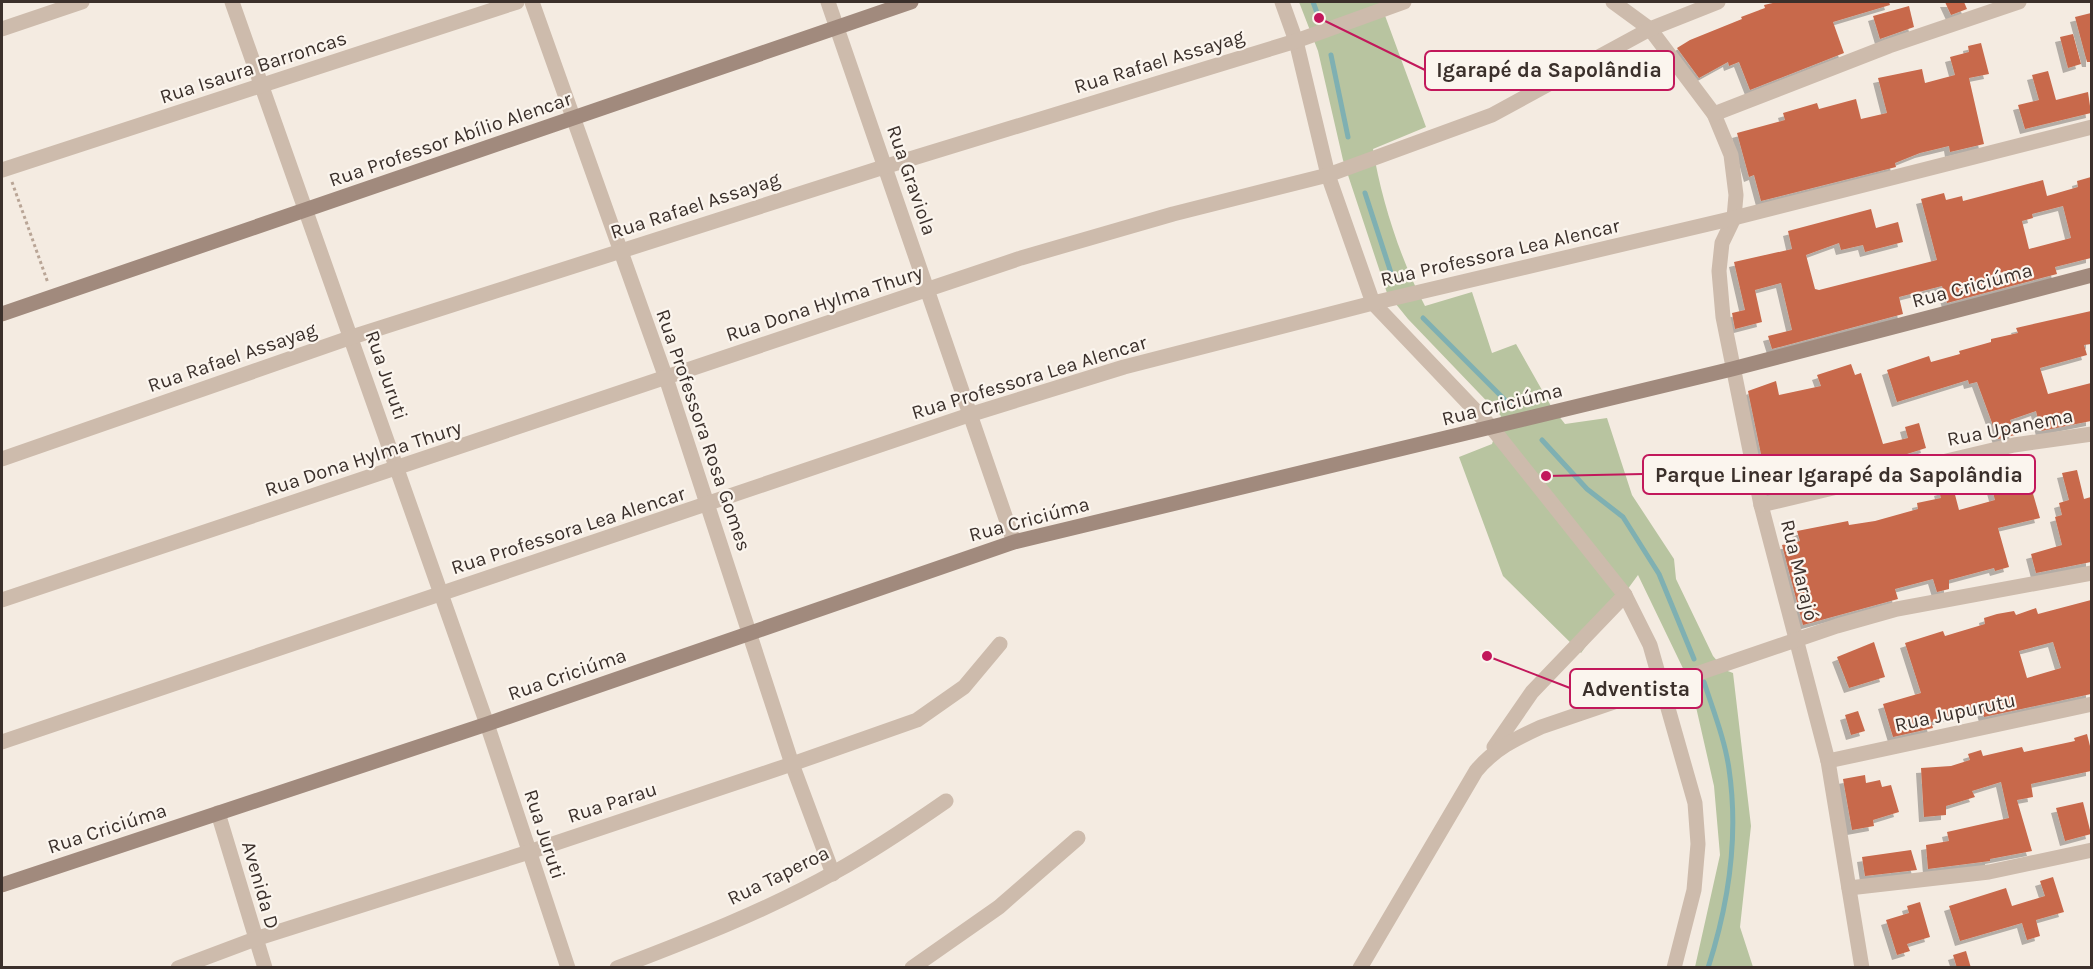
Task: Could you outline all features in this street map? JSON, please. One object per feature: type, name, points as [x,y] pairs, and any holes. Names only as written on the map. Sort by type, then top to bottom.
[{"type":"street","points":[[2,29],[82,2]]},
{"type":"street","name":"Rua Juruti","points":[[232,2],[487,724],[568,968]]},
{"type":"street","name":"Rua Isaura Barroncas","points":[[4,169],[517,2]]},
{"type":"street","name":"Rua Professora Rosa Gomes","points":[[532,2],[666,378],[792,764],[833,874]]},
{"type":"street","name":"Rua Graviola","points":[[828,2],[887,166],[927,291],[1014,542]]},
{"type":"street","name":"Rua Professor Abílio Alencar","points":[[2,314],[911,2]]},
{"type":"street","points":[[1282,2],[1296,41],[1328,175],[1373,303],[1492,428],[1625,595],[1650,645],[1663,684],[1695,803],[1698,844],[1694,890],[1674,968]]},
{"type":"street","name":"Rua Rafael Assayag","points":[[2,459],[352,337],[887,166],[1296,41],[1404,2]]},
{"type":"street","points":[[1613,2],[1650,29]]},
{"type":"street","name":"Rua Dona Hylma Thury","points":[[2,600],[1021,258],[1162,217],[1328,175],[1492,115],[1650,29],[1718,2]]},
{"type":"street","points":[[1714,114],[1889,46],[2019,2]]},
{"type":"street","name":"Rua Marajó","points":[[1650,29],[1714,114],[1731,155],[1736,195],[1734,218],[1722,243],[1719,293],[1732,369],[1761,505],[1828,761],[1862,968]]},
{"type":"street","name":"Rua Professora Lea Alencar","points":[[2,742],[969,415],[1124,367],[1373,303],[1734,218],[2091,128]]},
{"type":"street","name":"Rua Criciúma","points":[[2,885],[487,724],[1014,542],[1732,369],[2091,275]]},
{"type":"street","name":"Rua Upanema","points":[[1761,505],[2014,445],[2091,434]]},
{"type":"street","points":[[1490,754],[1507,742],[1540,727],[1796,639],[1897,609],[2091,573]]},
{"type":"street","points":[[1360,968],[1476,771],[1533,692],[1625,595]]},
{"type":"street","name":"Rua Parau","points":[[178,968],[255,939],[529,852],[917,720],[964,687],[1000,644]]},
{"type":"street","name":"Rua Jupurutu","points":[[1828,761],[2091,704]]},
{"type":"street","name":"Rua Taperoa","points":[[616,968],[753,912],[833,874],[946,801]]},
{"type":"street","name":"Avenida D","points":[[218,813],[265,968]]},
{"type":"street","points":[[912,968],[999,907],[1078,838]]},
{"type":"street","points":[[1849,888],[1989,872],[2091,850]]},
{"type":"path","points":[[4,169],[53,296]]},
{"type":"green space","points":[[1299,2],[1380,2],[1426,127],[1373,149],[1393,229],[1408,270],[1425,306],[1472,292],[1492,353],[1516,344],[1551,406],[1565,424],[1607,418],[1632,495],[1674,559],[1676,579],[1713,656],[1725,670],[1733,673],[1751,826],[1740,927],[1753,967],[1695,967],[1720,855],[1714,786],[1691,685],[1638,575],[1581,653],[1503,576],[1459,457],[1492,444],[1501,416],[1408,319],[1387,293],[1343,160],[1318,51]]},
{"type":"building","points":[[1777,2],[1889,2],[1890,5],[1833,22],[1844,53],[1750,90],[1739,62],[1729,66],[1728,62],[1699,78],[1677,48],[1690,40],[1765,8],[1764,5]]},
{"type":"building","points":[[1945,2],[1964,2],[1967,9],[1951,15]]},
{"type":"building","points":[[1909,6],[1914,27],[1880,39],[1873,16]]},
{"type":"building","points":[[2091,13],[2091,62],[2087,62],[2075,17]]},
{"type":"building","points":[[2073,34],[2081,64],[2068,68],[2060,37]]},
{"type":"building","points":[[1981,43],[1989,74],[1969,78],[1984,144],[1950,152],[1949,146],[1920,153],[1895,163],[1896,167],[1761,201],[1754,175],[1749,177],[1737,133],[1785,120],[1783,113],[1817,103],[1819,109],[1856,99],[1861,119],[1887,113],[1878,78],[1922,69],[1925,83],[1955,75],[1950,57],[1969,52],[1968,46]]},
{"type":"building","points":[[2048,71],[2056,100],[2088,92],[2091,113],[2025,129],[2018,105],[2039,100],[2032,75]]},
{"type":"building","points":[[2091,177],[2091,258],[2055,267],[2057,274],[1947,303],[1942,286],[1899,297],[1903,314],[1772,349],[1768,336],[1792,330],[1781,283],[1755,290],[1762,322],[1735,329],[1732,313],[1745,310],[1734,262],[1792,249],[1788,231],[1871,209],[1876,228],[1898,222],[1903,242],[1865,252],[1863,245],[1841,250],[1839,243],[1806,255],[1815,289],[1819,290],[1937,260],[1921,199],[1944,193],[1946,200],[1962,196],[1963,201],[2043,180],[2047,196],[2078,187],[2077,181]],"holes":[[[2063,206],[2071,238],[2029,249],[2022,221],[2033,218],[2032,214]]]},
{"type":"building","points":[[2091,311],[2091,344],[2084,345],[2087,355],[2040,368],[2048,394],[2091,383],[2091,421],[2041,431],[2036,411],[2010,420],[2015,435],[1998,439],[1977,382],[1969,384],[1968,380],[1897,402],[1887,370],[1929,356],[1931,362],[1960,354],[1959,351],[1991,342],[1991,339],[2018,333],[2016,328]]},
{"type":"building","points":[[1851,364],[1855,375],[1861,373],[1883,444],[1908,438],[1905,427],[1919,423],[1926,448],[1907,454],[1909,460],[1769,493],[1748,391],[1776,381],[1779,395],[1821,386],[1817,375]]},
{"type":"building","points":[[2025,466],[2040,518],[1998,528],[2009,567],[1995,571],[1994,568],[1949,580],[1949,589],[1937,592],[1933,579],[1895,589],[1898,599],[1803,625],[1782,545],[1800,541],[1797,531],[1848,521],[1849,525],[1875,521],[1918,509],[1917,503],[1941,498],[1939,491],[1953,487],[1959,510],[1995,500],[1988,474]]},
{"type":"building","points":[[2077,470],[2084,499],[2091,497],[2091,562],[2036,573],[2031,554],[2062,545],[2055,517],[2062,515],[2059,503],[2069,500],[2062,473]]},
{"type":"building","points":[[2091,600],[2091,694],[1984,717],[1981,707],[1931,722],[1933,728],[1893,737],[1883,704],[1921,693],[1905,643],[1943,631],[1945,636],[1985,624],[1984,618],[1997,614],[2014,611],[2016,615],[2036,608],[2038,614]],"holes":[[[2053,642],[2061,668],[2027,678],[2019,651]]]},
{"type":"building","points":[[1874,642],[1885,677],[1849,688],[1837,657]]},
{"type":"building","points":[[1858,711],[1865,731],[1851,735],[1845,715]]},
{"type":"building","points":[[2087,734],[2091,750],[2091,771],[2031,784],[2033,797],[2017,800],[2032,851],[1990,859],[1990,861],[1928,869],[1926,845],[1949,841],[1947,832],[2009,818],[2001,782],[1972,791],[1975,797],[1946,806],[1946,815],[1924,817],[1921,768],[1951,766],[1970,760],[1968,754],[1981,750],[1983,756],[2022,747],[2024,752],[2075,741],[2074,738]]},
{"type":"building","points":[[1865,775],[1866,783],[1880,780],[1882,787],[1891,785],[1899,812],[1873,820],[1874,826],[1852,830],[1843,779]]},
{"type":"building","points":[[2083,802],[2091,834],[2065,841],[2056,808]]},
{"type":"building","points":[[1911,850],[1917,870],[1865,876],[1862,857]]},
{"type":"building","points":[[2053,877],[2064,912],[2036,920],[2040,936],[2027,940],[2022,923],[1960,941],[1949,906],[2006,888],[2012,906],[2045,896],[2040,881]]},
{"type":"building","points":[[1920,902],[1930,937],[1907,944],[1910,951],[1897,955],[1886,920],[1909,913],[1907,906]]},
{"type":"building","points":[[1966,951],[1971,968],[1957,968],[1953,955]]},
{"type":"waterway","points":[[1313,2],[1319,18]]},
{"type":"waterway","points":[[1331,55],[1348,137]]},
{"type":"waterway","points":[[1365,193],[1393,279]]},
{"type":"waterway","points":[[1423,318],[1513,408]]},
{"type":"waterway","points":[[1542,440],[1587,489],[1623,517],[1659,574],[1694,659]]},
{"type":"waterway","points":[[1704,682],[1727,758],[1733,820],[1727,894],[1708,968]]},
{"type":"place","name":"Igarapé da Sapolândia","points":[[1319,18]]},
{"type":"place","name":"Parque Linear Igarapé da Sapolândia","points":[[1546,476]]},
{"type":"place","name":"Adventista","points":[[1487,656]]}]
